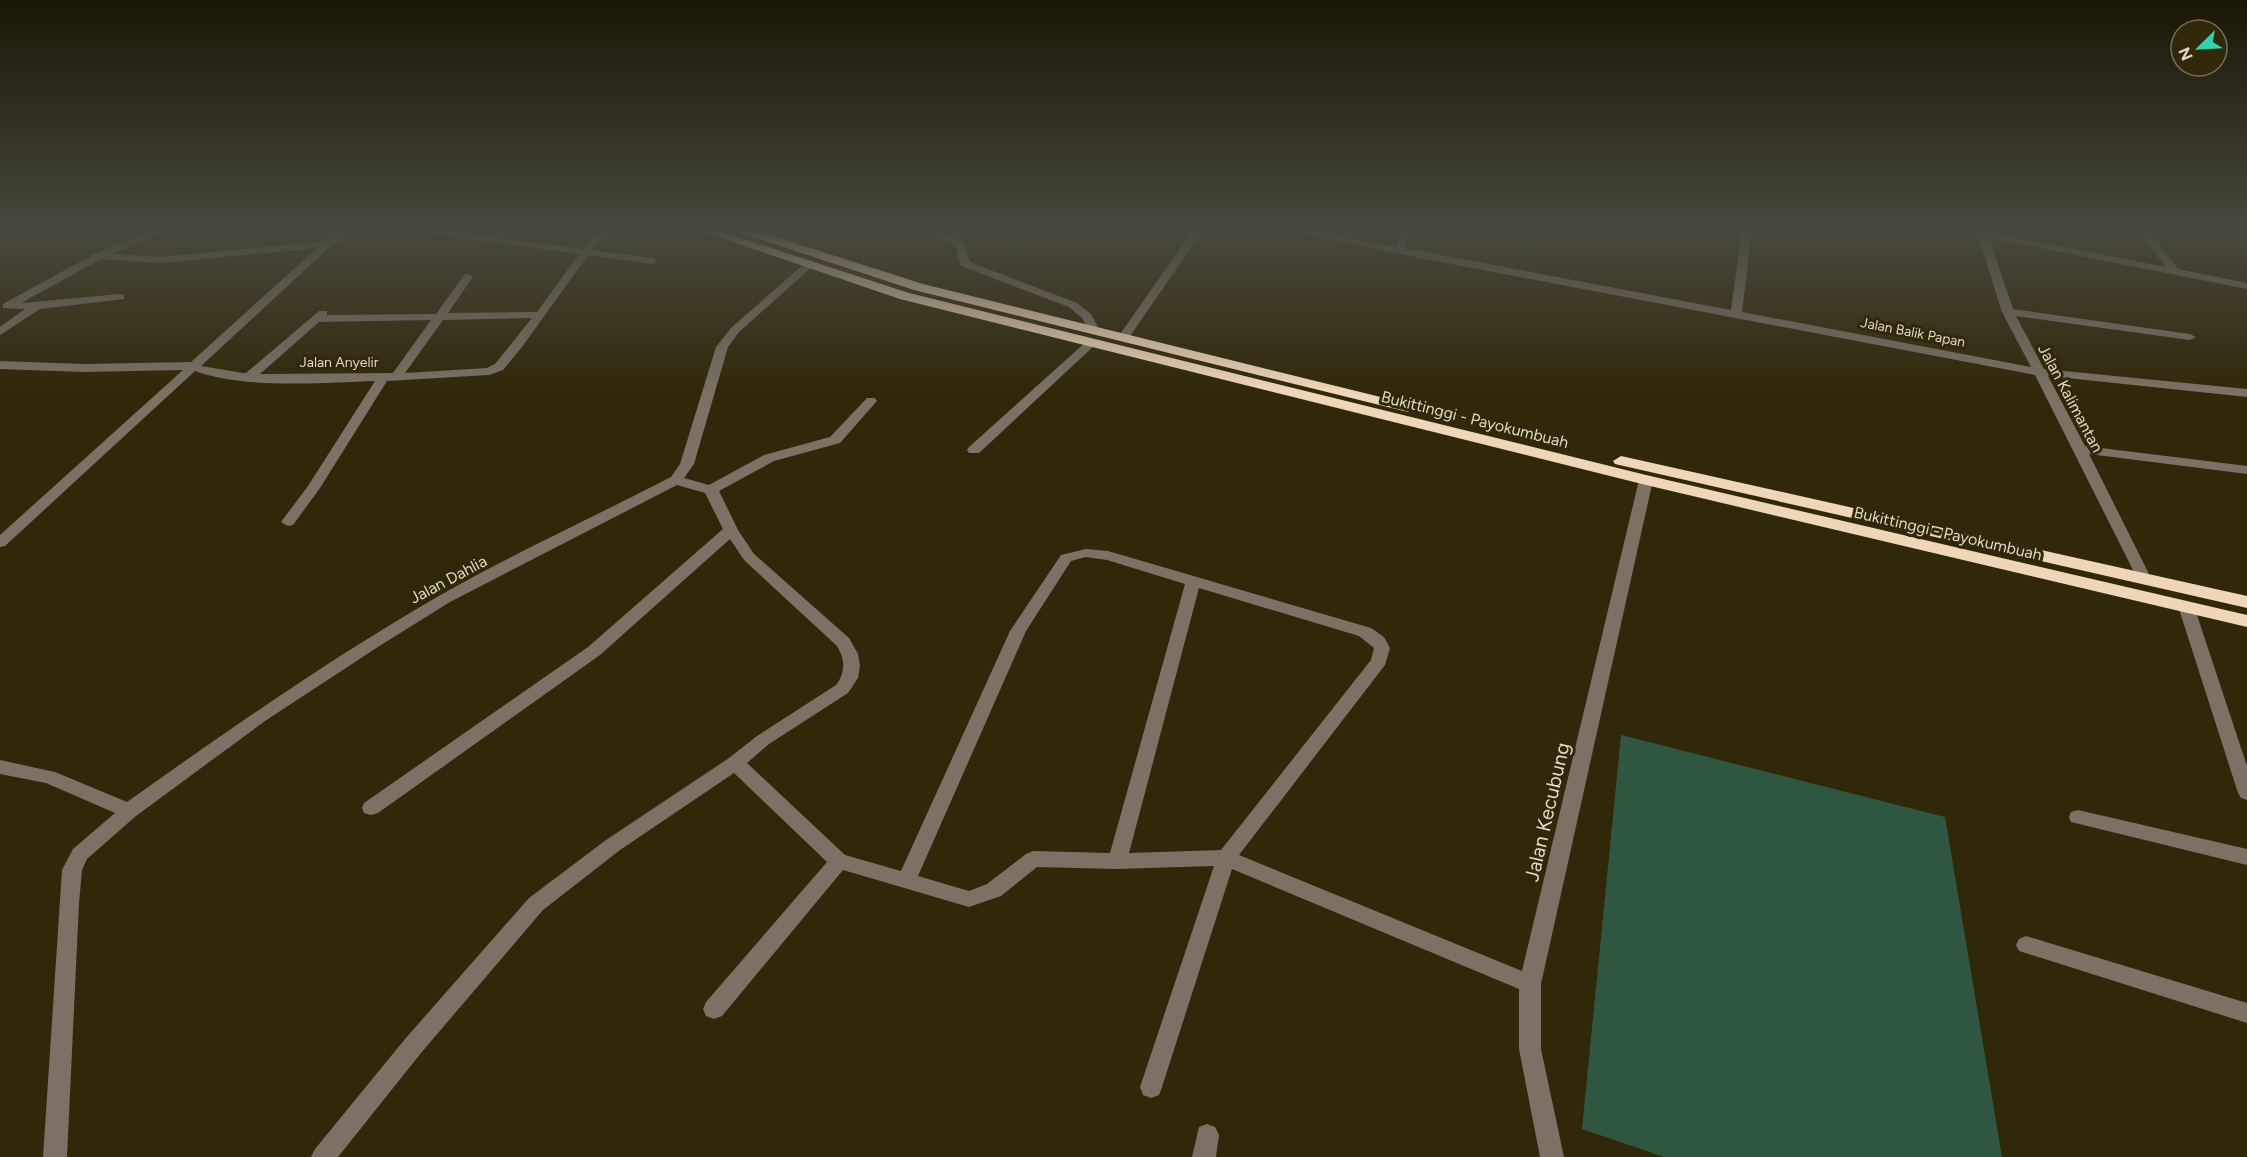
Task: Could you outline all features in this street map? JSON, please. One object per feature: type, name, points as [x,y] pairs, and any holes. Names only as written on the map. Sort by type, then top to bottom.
[{"type":"highway","name":"Bukittinggi - Payokumbuah","points":[[863,283],[905,296],[1092,336],[1124,337],[2247,621]]},
{"type":"highway","name":"Bukittinggi - Payokumbuah","points":[[908,283],[1092,336],[1647,480],[2144,578],[2247,602]]},
{"type":"street","points":[[3,306],[47,283]]},
{"type":"street","points":[[0,543],[284,283]]},
{"type":"street","points":[[288,522],[312,492],[346,432],[464,283]]},
{"type":"street","name":"Jalan Anyelir","points":[[0,365],[84,368],[191,366],[205,373],[248,378],[391,377],[479,372],[499,367],[563,283]]},
{"type":"street","points":[[789,283],[735,330],[722,347],[687,464],[676,480],[711,490],[769,458],[835,440],[870,401]]},
{"type":"street","points":[[974,450],[1092,336],[1087,316],[1073,305],[1015,283]]},
{"type":"street","points":[[1124,337],[1162,283]]},
{"type":"street","name":"Jalan Balik Papan","points":[[1570,283],[2038,372],[2247,393]]},
{"type":"street","points":[[1736,314],[1741,283]]},
{"type":"street","name":"Jalan Kalimantan","points":[[1999,283],[2008,312],[2144,578]]},
{"type":"street","points":[[3,306],[37,306],[120,297]]},
{"type":"street","points":[[0,332],[37,306]]},
{"type":"street","points":[[2008,312],[2190,337]]},
{"type":"street","points":[[248,378],[322,315],[438,317],[538,315]]},
{"type":"street","points":[[2080,449],[2247,470]]},
{"type":"street","name":"Jalan Dahlia","points":[[55,1157],[69,903],[72,870],[80,854],[129,811],[259,717],[375,641],[445,599],[676,480]]},
{"type":"street","name":"Jalan Kecubung","points":[[1551,1157],[1530,1049],[1530,984],[1647,480]]},
{"type":"street","points":[[323,1157],[413,1046],[536,904],[613,845],[735,763],[849,682],[853,665],[843,642],[749,557],[731,530],[711,490]]},
{"type":"street","points":[[371,808],[594,651],[731,530]]},
{"type":"street","points":[[907,879],[1018,631],[1066,558],[1086,553],[1098,554],[1194,580],[1365,632],[1378,641],[1382,648],[1379,661],[1226,858],[1151,1087]]},
{"type":"street","points":[[1117,861],[1194,580]]},
{"type":"street","points":[[2186,606],[2247,793]]},
{"type":"street","points":[[735,763],[839,861],[907,879],[969,899],[994,890],[1033,859],[1117,861],[1226,858],[1530,984]]},
{"type":"street","points":[[0,767],[49,777],[129,811]]},
{"type":"street","points":[[2078,817],[2247,857]]},
{"type":"street","points":[[714,1009],[839,861]]},
{"type":"street","points":[[2026,945],[2247,1013]]},
{"type":"green space","points":[[1621,735],[1945,817],[2002,1157],[1664,1157],[1582,1129]]}]
